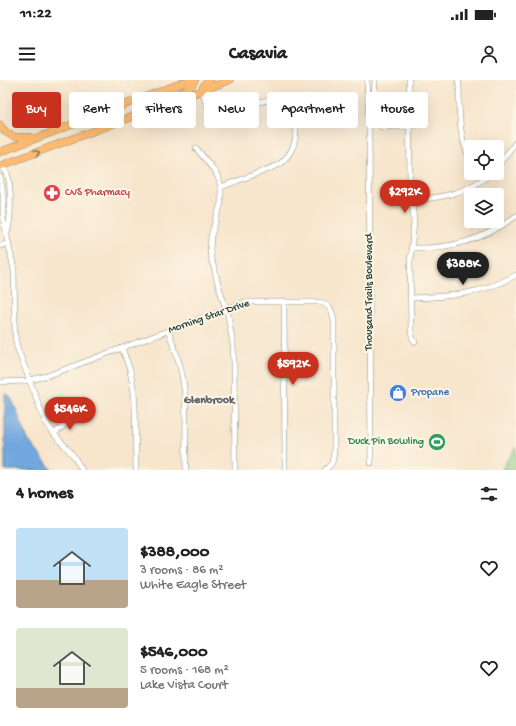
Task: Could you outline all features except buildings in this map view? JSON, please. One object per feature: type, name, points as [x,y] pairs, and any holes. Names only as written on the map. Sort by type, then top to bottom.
[{"type":"highway","points":[[0,152],[190,80]]},
{"type":"highway","points":[[182,92],[190,87],[195,80]]},
{"type":"highway","points":[[202,90],[204,85],[210,80]]},
{"type":"highway","points":[[196,92],[230,80]]},
{"type":"highway","points":[[0,167],[132,117]]},
{"type":"highway","points":[[0,125],[3,130],[12,136],[20,138],[38,137]]},
{"type":"street","name":"Thousand Trails Boulevard","points":[[367,80],[368,92]]},
{"type":"street","name":"Thousand Trails Boulevard","points":[[374,92],[375,80]]},
{"type":"street","points":[[409,80],[409,92]]},
{"type":"street","points":[[458,80],[459,118],[464,146]]},
{"type":"street","points":[[202,90],[207,101],[208,108],[215,113],[233,113],[260,102],[274,101],[284,105],[291,113],[294,120],[296,133],[294,144],[291,151],[281,163],[221,187]]},
{"type":"street","name":"Thousand Trails Boulevard","points":[[369,128],[371,463]]},
{"type":"street","points":[[410,128],[410,184],[414,222],[410,262],[411,331],[415,342]]},
{"type":"street","points":[[504,158],[516,142]]},
{"type":"street","points":[[196,148],[214,170],[221,187],[222,198],[210,239],[210,253],[216,281],[232,332],[234,351],[235,470]]},
{"type":"street","points":[[0,167],[7,173],[10,189],[10,218],[7,235]]},
{"type":"street","points":[[0,177],[3,218],[14,270],[15,340],[43,416],[54,434],[71,452],[82,470]]},
{"type":"street","points":[[412,200],[436,198],[456,193],[473,186],[482,180]]},
{"type":"street","points":[[412,248],[436,248],[460,244],[496,230],[516,216]]},
{"type":"street","points":[[0,246],[8,243]]},
{"type":"street","points":[[411,298],[443,297],[463,294],[488,287],[516,275]]},
{"type":"street","points":[[284,301],[285,470]]},
{"type":"street","name":"Morning Star Drive","points":[[0,382],[29,381],[51,375],[245,302],[284,301],[329,303],[334,322],[334,452],[331,468],[325,470]]},
{"type":"street","points":[[168,331],[179,361],[184,387],[186,470]]},
{"type":"street","points":[[122,348],[130,370],[134,392],[136,470]]},
{"type":"street","points":[[54,434],[70,421],[85,420]]},
{"type":"green space","points":[[516,447],[516,470],[502,470],[507,460]]},
{"type":"water","points":[[5,394],[9,395],[13,402],[28,440],[52,470],[5,470]]},
{"type":"place","name":"CVS Pharmacy","points":[[52,193]]},
{"type":"place","name":"Propane","points":[[398,393]]},
{"type":"place","name":"Duck Pin Bowling","points":[[437,442]]},
{"type":"district","name":"Glenbrook","points":[[209,401]]}]
